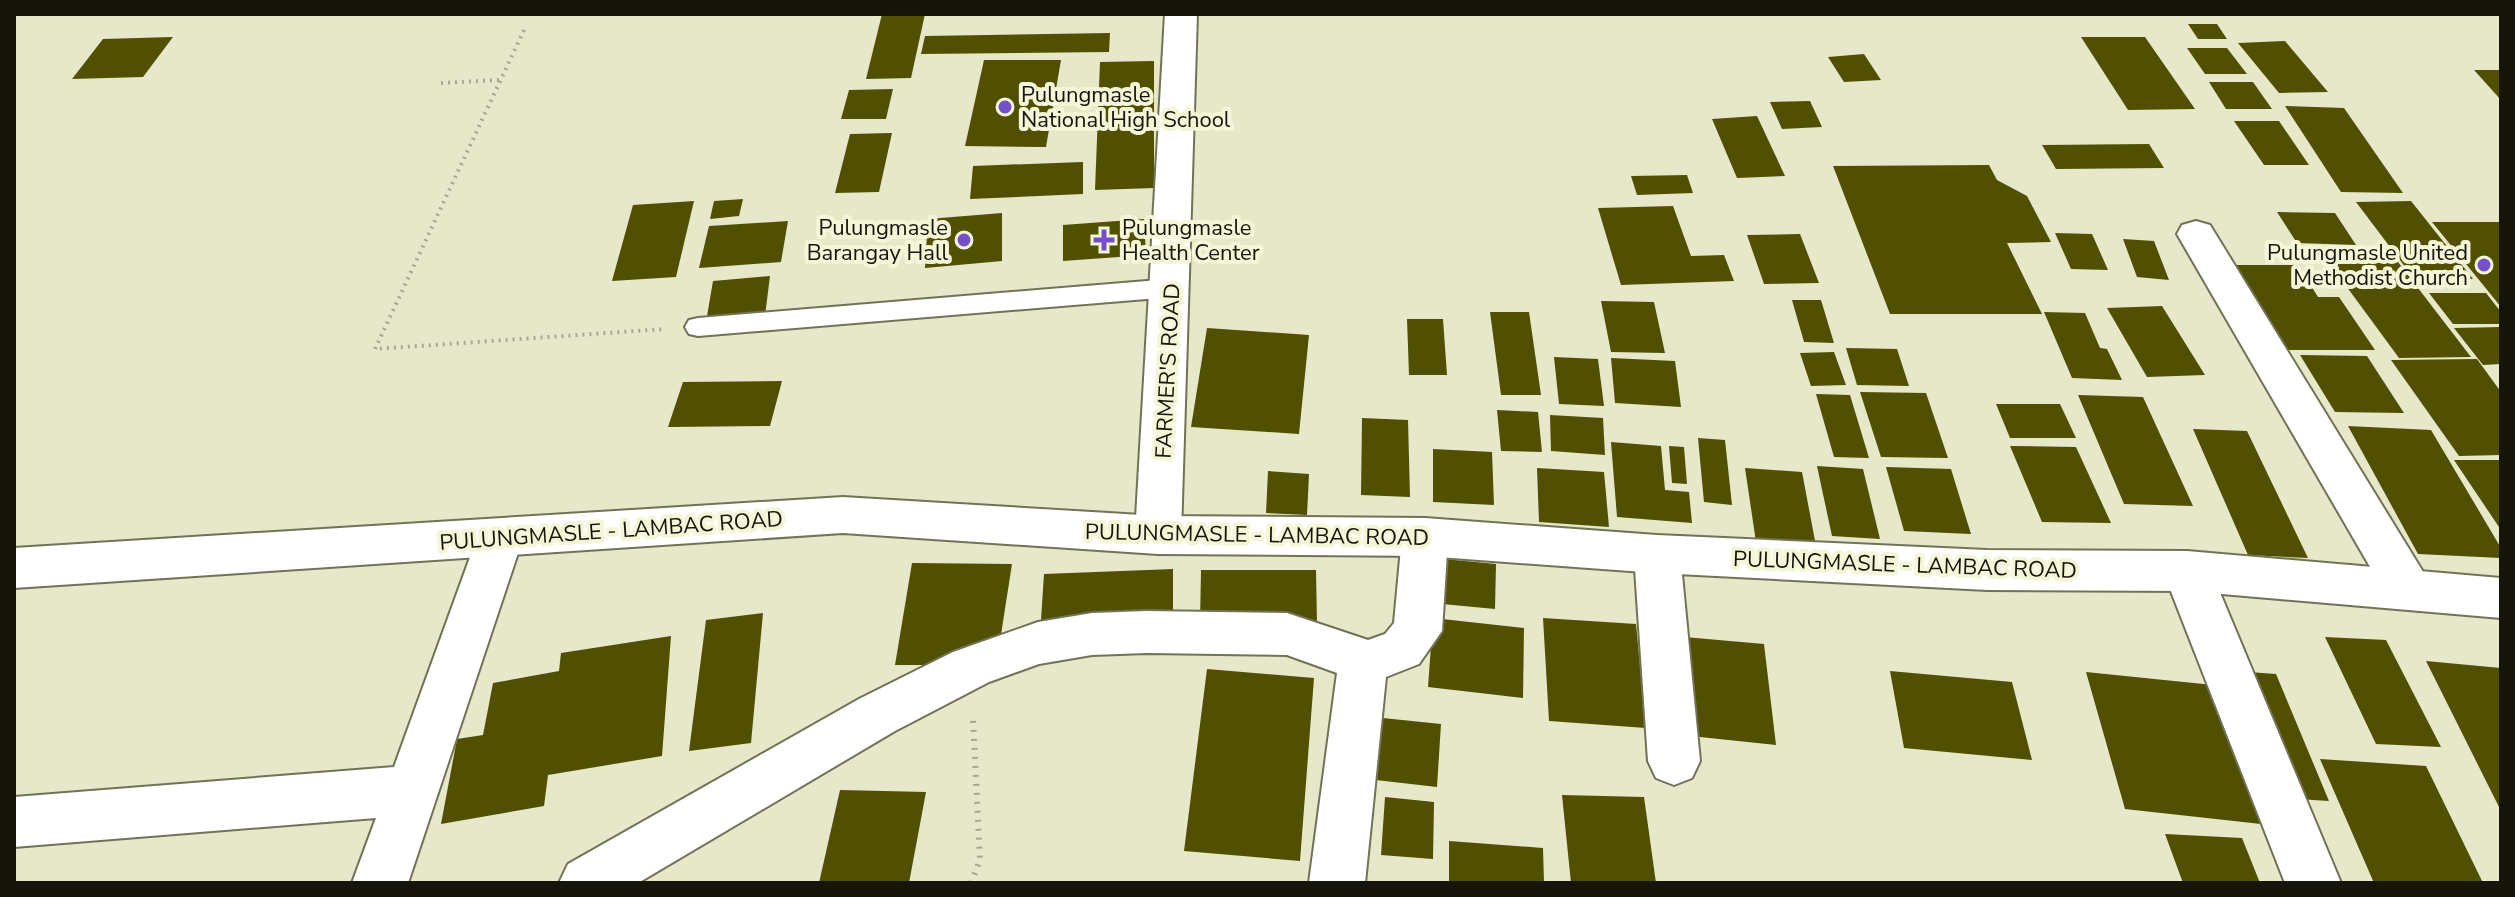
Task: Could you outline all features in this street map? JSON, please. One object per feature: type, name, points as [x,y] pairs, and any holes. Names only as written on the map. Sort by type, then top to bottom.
[{"type":"street","name":"FARMER'S ROAD","points":[[1158,535],[1181,14]]},
{"type":"street","points":[[2196,234],[2408,589]]},
{"type":"street","name":"PULUNGMASLE - LAMBAC ROAD","points":[[14,568],[843,515],[1158,535],[1425,537],[1657,554],[1987,570],[2187,571],[2501,598]]},
{"type":"street","points":[[587,883],[877,715],[971,667],[1038,643],[1092,634],[1147,632],[1287,634],[1368,662],[1402,649],[1418,631],[1425,537]]},
{"type":"street","points":[[380,883],[500,538]]},
{"type":"street","points":[[1657,554],[1674,761]]},
{"type":"street","points":[[2187,571],[2313,883]]},
{"type":"street","points":[[1337,883],[1361,675],[1368,662]]},
{"type":"street","points":[[14,822],[414,790]]},
{"type":"lane","points":[[698,327],[1171,288]]},
{"type":"path","points":[[524,30],[375,349],[698,327]]},
{"type":"path","points":[[441,83],[500,80]]},
{"type":"path","points":[[971,667],[980,860],[971,883]]},
{"type":"building","points":[[882,14],[925,14],[911,78],[866,79]]},
{"type":"building","points":[[2188,24],[2217,24],[2227,39],[2198,39]]},
{"type":"building","points":[[1110,33],[1109,52],[921,54],[925,36]]},
{"type":"building","points":[[173,37],[143,77],[72,79],[103,39]]},
{"type":"building","points":[[2081,37],[2145,37],[2195,109],[2128,110]]},
{"type":"building","points":[[2285,41],[2328,92],[2279,93],[2238,43]]},
{"type":"building","points":[[2187,48],[2227,48],[2247,74],[2205,74]]},
{"type":"building","points":[[1864,54],[1881,80],[1844,82],[1828,57]]},
{"type":"building","points":[[984,60],[1061,60],[1046,147],[965,146]]},
{"type":"building","points":[[1154,61],[1154,188],[1095,190],[1100,62]]},
{"type":"building","points":[[2474,70],[2501,70],[2501,100]]},
{"type":"building","points":[[2209,82],[2253,82],[2272,109],[2226,109]]},
{"type":"building","points":[[893,89],[886,119],[841,119],[849,90]]},
{"type":"building","points":[[1810,101],[1822,127],[1782,129],[1770,102]]},
{"type":"building","points":[[2285,106],[2344,108],[2403,193],[2341,192]]},
{"type":"building","points":[[1757,116],[1785,176],[1737,178],[1712,119]]},
{"type":"building","points":[[2234,121],[2279,121],[2309,165],[2264,165]]},
{"type":"building","points":[[892,133],[879,192],[835,193],[850,134]]},
{"type":"building","points":[[2149,144],[2164,168],[2056,169],[2042,145]]},
{"type":"building","points":[[1083,162],[1083,194],[970,199],[973,166]]},
{"type":"building","points":[[1989,165],[1997,180],[2027,196],[2051,242],[2007,243],[2042,314],[1890,314],[1833,166]]},
{"type":"building","points":[[1687,175],[1693,193],[1637,195],[1631,176]]},
{"type":"building","points":[[743,199],[739,216],[710,219],[714,201]]},
{"type":"building","points":[[694,201],[676,277],[612,281],[633,205]]},
{"type":"building","points":[[2411,201],[2473,279],[2415,280],[2356,202]]},
{"type":"building","points":[[1673,206],[1691,256],[1724,255],[1734,281],[1621,285],[1598,208]]},
{"type":"building","points":[[2277,212],[2335,213],[2356,245],[2297,243]]},
{"type":"building","name":"Pulungmasle Barangay Hall","points":[[1002,213],[1002,261],[925,268],[928,219]]},
{"type":"building","name":"Pulungmasle Health Center","points":[[1144,219],[1146,255],[1063,261],[1063,225]]},
{"type":"building","points":[[788,221],[781,262],[699,268],[709,226]]},
{"type":"building","name":"Pulungmasle United Methodist Church","points":[[2432,222],[2501,222],[2501,307]]},
{"type":"building","points":[[2055,233],[2092,234],[2108,270],[2071,269]]},
{"type":"building","points":[[1800,234],[1819,283],[1764,284],[1747,235]]},
{"type":"building","points":[[2123,239],[2154,241],[2169,280],[2137,277]]},
{"type":"building","points":[[2398,262],[2471,357],[2399,358],[2330,264]]},
{"type":"building","points":[[2235,265],[2298,265],[2318,297],[2339,297],[2375,350],[2286,350]]},
{"type":"building","points":[[770,276],[765,316],[706,322],[713,281]]},
{"type":"building","points":[[2429,293],[2486,293],[2501,312],[2501,324],[2453,324]]},
{"type":"building","points":[[1792,300],[1821,300],[1834,343],[1804,342]]},
{"type":"building","points":[[1601,301],[1654,302],[1665,353],[1611,352]]},
{"type":"building","points":[[2162,306],[2205,375],[2147,377],[2107,308]]},
{"type":"building","points":[[1490,312],[1529,312],[1541,395],[1501,395]]},
{"type":"building","points":[[2044,312],[2085,313],[2100,348],[2107,349],[2122,380],[2072,378]]},
{"type":"building","points":[[1407,319],[1443,319],[1447,375],[1409,375]]},
{"type":"building","points":[[2501,327],[2501,364],[2483,365],[2454,328]]},
{"type":"building","points":[[1207,328],[1309,335],[1299,434],[1191,427]]},
{"type":"building","points":[[1846,348],[1897,349],[1909,386],[1857,385]]},
{"type":"building","points":[[1834,352],[1846,385],[1811,386],[1800,353]]},
{"type":"building","points":[[2300,355],[2367,356],[2404,413],[2335,412]]},
{"type":"building","points":[[1554,357],[1598,359],[1604,406],[1559,404]]},
{"type":"building","points":[[1611,358],[1675,361],[1681,407],[1615,403]]},
{"type":"building","points":[[2477,359],[2501,392],[2501,455],[2459,456],[2391,360]]},
{"type":"building","points":[[782,381],[770,426],[668,427],[683,382]]},
{"type":"building","points":[[1860,392],[1926,393],[1948,458],[1881,457]]},
{"type":"building","points":[[1816,394],[1850,395],[1869,458],[1834,457]]},
{"type":"building","points":[[2078,395],[2143,397],[2193,506],[2124,504]]},
{"type":"building","points":[[1996,404],[2060,404],[2076,438],[2010,438]]},
{"type":"building","points":[[1497,410],[1538,412],[1542,452],[1501,451]]},
{"type":"building","points":[[1550,415],[1603,418],[1605,455],[1551,451]]},
{"type":"building","points":[[1362,418],[1408,420],[1410,497],[1361,495]]},
{"type":"building","points":[[2348,426],[2431,430],[2501,548],[2501,558],[2418,554]]},
{"type":"building","points":[[2193,429],[2247,431],[2308,558],[2248,555]]},
{"type":"building","points":[[1698,438],[1725,440],[1732,505],[1704,502]]},
{"type":"building","points":[[1611,442],[1661,446],[1665,490],[1689,492],[1692,523],[1617,517]]},
{"type":"building","points":[[1669,446],[1684,447],[1687,484],[1672,483]]},
{"type":"building","points":[[2010,446],[2076,447],[2111,523],[2042,522]]},
{"type":"building","points":[[1433,449],[1492,452],[1494,505],[1433,502]]},
{"type":"building","points":[[2454,460],[2501,460],[2501,530]]},
{"type":"building","points":[[1817,466],[1863,469],[1880,539],[1832,536]]},
{"type":"building","points":[[1886,467],[1951,469],[1971,534],[1904,531]]},
{"type":"building","points":[[1537,468],[1604,472],[1609,527],[1539,522]]},
{"type":"building","points":[[1745,468],[1802,472],[1816,546],[1756,542]]},
{"type":"building","points":[[1268,471],[1309,474],[1307,515],[1266,513]]},
{"type":"building","points":[[1444,559],[1496,564],[1495,609],[1442,604]]},
{"type":"building","points":[[912,563],[1012,564],[1000,641],[935,665],[895,665]]},
{"type":"building","points":[[1173,569],[1173,628],[1040,635],[1044,574]]},
{"type":"building","points":[[1201,570],[1316,570],[1317,623],[1200,623]]},
{"type":"building","points":[[763,613],[751,743],[689,751],[706,620]]},
{"type":"building","points":[[1433,618],[1524,628],[1523,698],[1428,687]]},
{"type":"building","points":[[1543,618],[1636,624],[1646,728],[1549,721]]},
{"type":"building","points":[[671,636],[662,756],[548,775],[544,806],[441,824],[457,739],[483,735],[493,683],[559,671],[561,653]]},
{"type":"building","points":[[1673,636],[1764,644],[1776,745],[1681,735]]},
{"type":"building","points":[[2325,637],[2386,640],[2441,747],[2376,744]]},
{"type":"building","points":[[2426,661],[2501,668],[2501,811]]},
{"type":"building","points":[[1207,669],[1314,678],[1300,861],[1184,851]]},
{"type":"building","points":[[1890,671],[2012,682],[2032,760],[1904,748]]},
{"type":"building","points":[[2235,671],[2276,674],[2329,801],[2284,798]]},
{"type":"building","points":[[2086,672],[2213,685],[2261,824],[2125,809]]},
{"type":"building","points":[[1373,717],[1441,724],[1437,787],[1367,779]]},
{"type":"building","points":[[2320,759],[2426,766],[2483,883],[2374,883]]},
{"type":"building","points":[[840,790],[926,792],[909,883],[819,883]]},
{"type":"building","points":[[1562,795],[1644,797],[1656,883],[1571,883]]},
{"type":"building","points":[[1385,797],[1434,802],[1433,859],[1381,855]]},
{"type":"building","points":[[2165,834],[2242,838],[2260,883],[2183,883]]},
{"type":"building","points":[[1449,841],[1543,848],[1544,883],[1449,883]]},
{"type":"place","name":"Pulungmasle National High School","points":[[1005,107]]},
{"type":"place","name":"Pulungmasle Barangay Hall","points":[[964,240]]},
{"type":"place","name":"Pulungmasle Health Center","points":[[1104,240]]},
{"type":"place","name":"Pulungmasle United Methodist Church","points":[[2484,265]]}]
